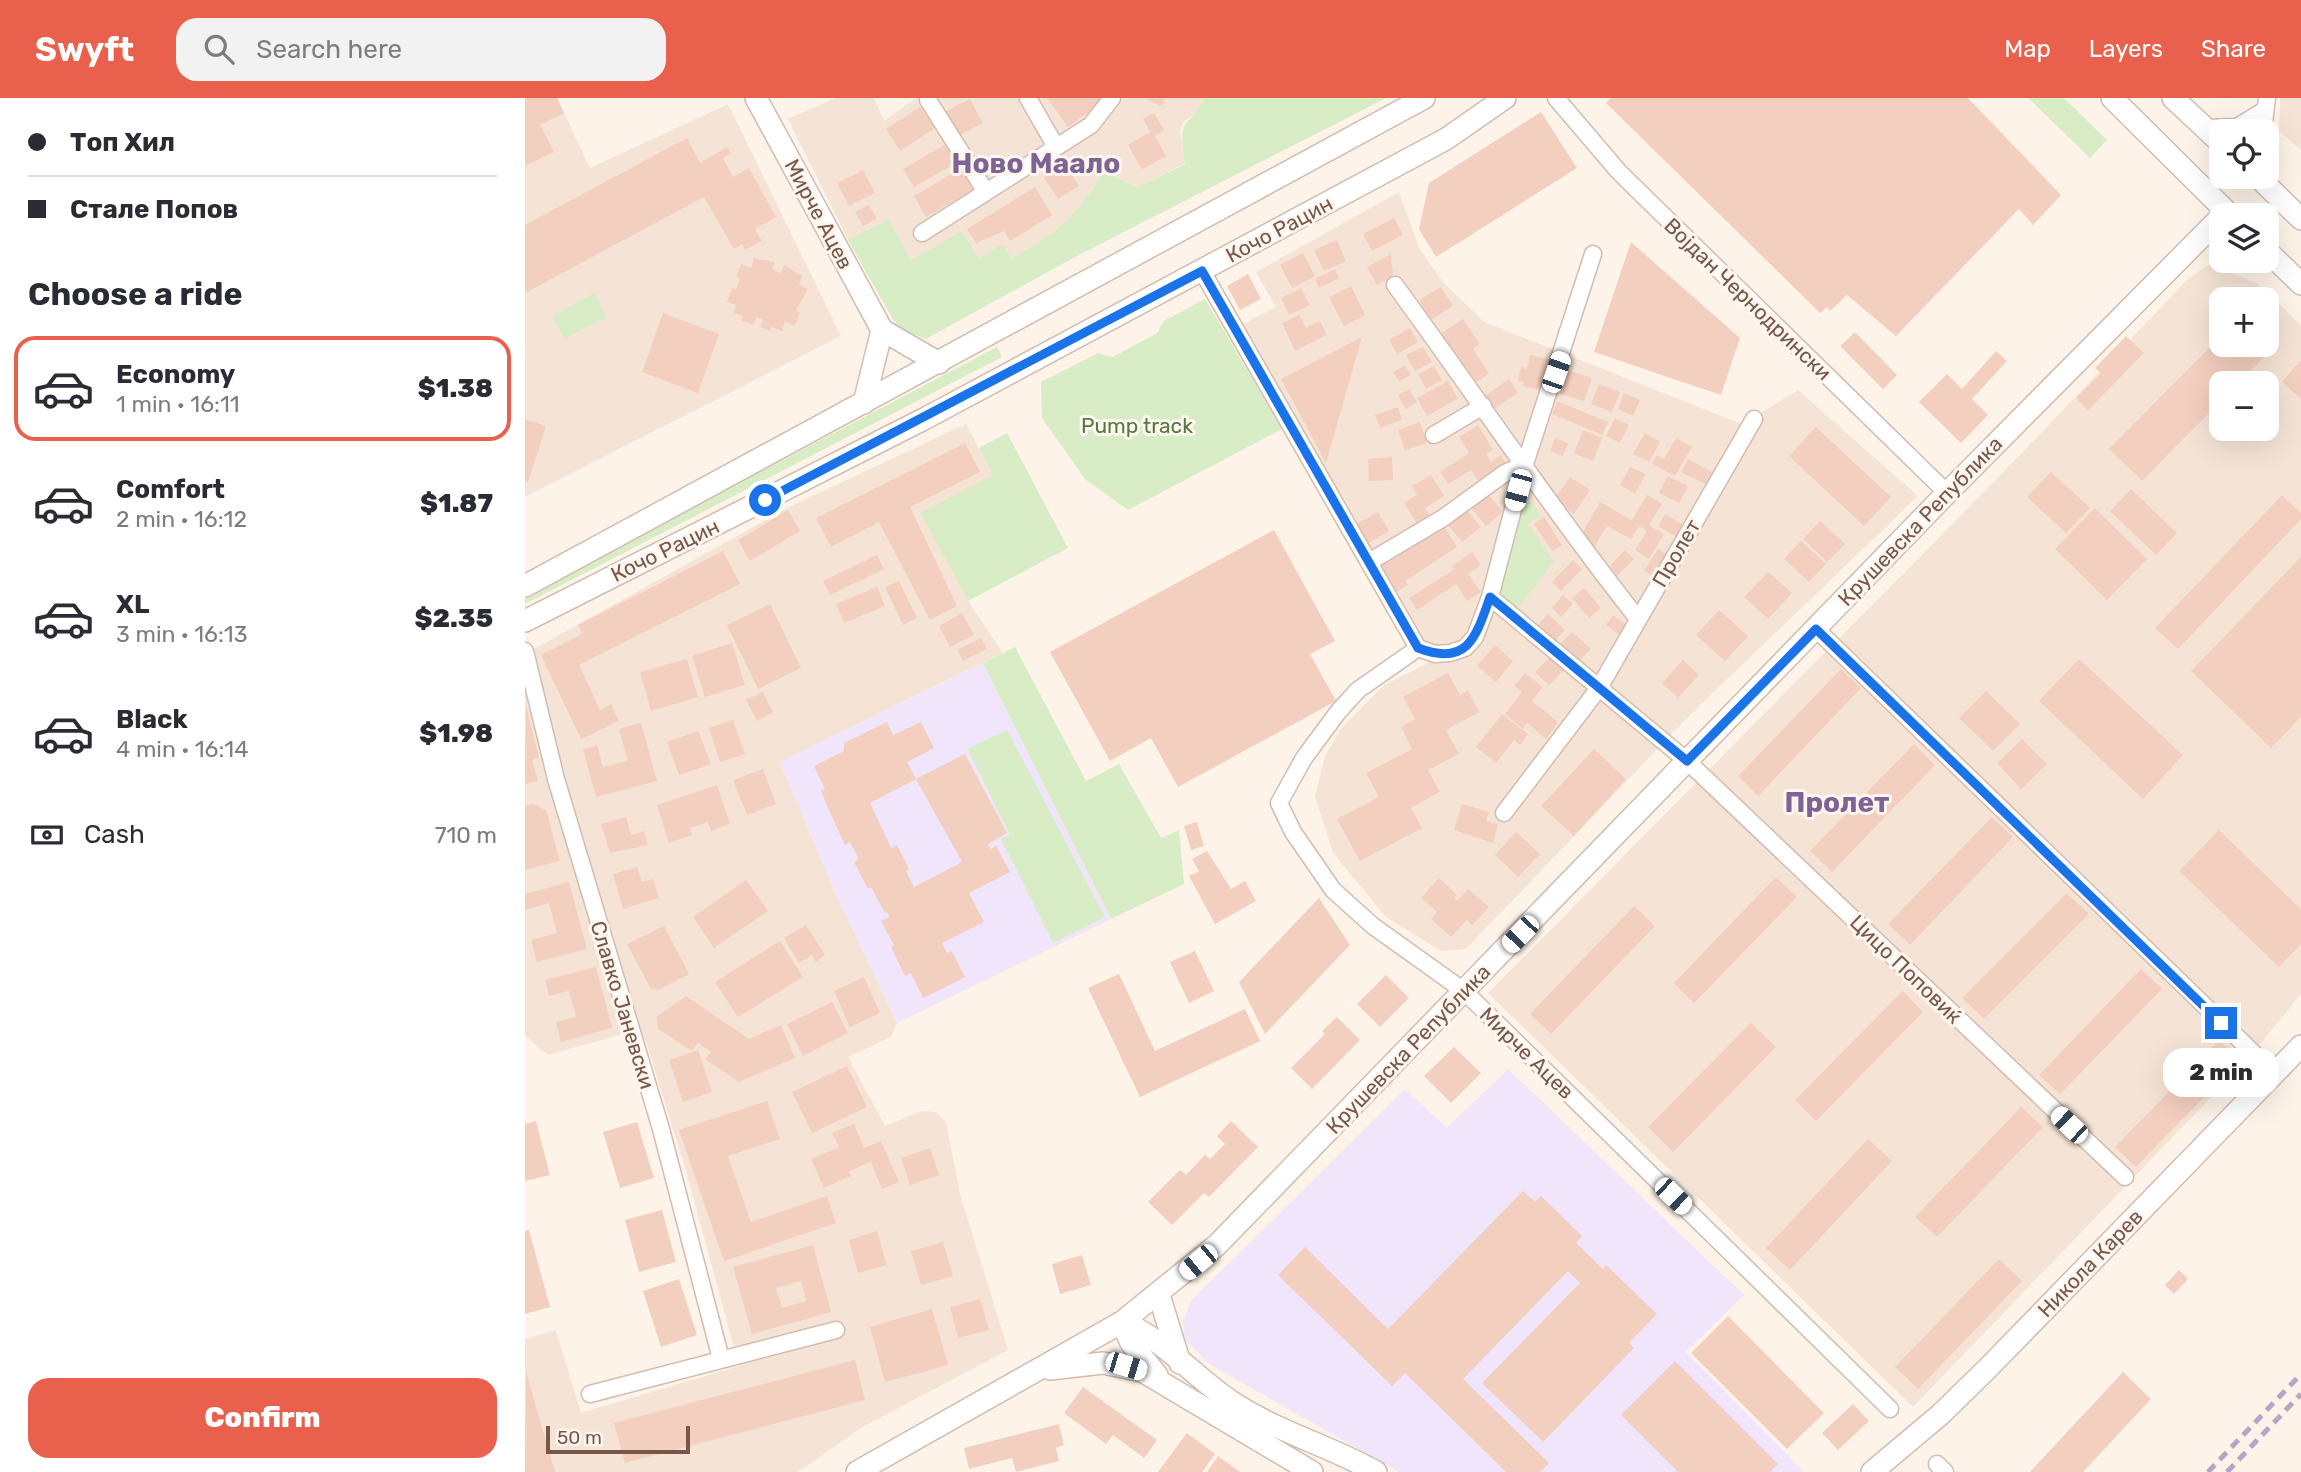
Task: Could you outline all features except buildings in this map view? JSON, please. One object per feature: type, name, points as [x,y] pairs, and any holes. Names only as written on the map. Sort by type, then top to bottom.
[{"type":"street","name":"Мирче Ацев","points":[[756,98],[882,330]]},
{"type":"street","points":[[1028,98],[1056,147]]},
{"type":"street","points":[[922,233],[1100,117],[1112,98]]},
{"type":"street","name":"Кочо Рацин","points":[[525,586],[1424,98]]},
{"type":"street","name":"Кочо Рацин","points":[[525,621],[924,419],[1202,271],[1446,139],[1505,98]]},
{"type":"street","name":"Војдан Чернодрински","points":[[1556,98],[1619,172],[1947,493]]},
{"type":"street","points":[[2112,98],[2213,203]]},
{"type":"street","points":[[2173,98],[2209,132]]},
{"type":"street","points":[[929,100],[986,192]]},
{"type":"street","points":[[2204,128],[2237,127],[2265,105]]},
{"type":"street","points":[[2272,189],[2301,219]]},
{"type":"street","name":"Крушевска Република","points":[[857,1472],[1122,1322],[1159,1295],[1217,1245],[1947,493],[2209,231]]},
{"type":"street","points":[[1202,271],[1418,648],[1435,654],[1465,648],[1475,638],[1490,597],[1525,464],[1593,254]]},
{"type":"street","points":[[2279,263],[2301,284]]},
{"type":"street","points":[[1395,285],[1525,464],[1573,537],[1638,619]]},
{"type":"street","points":[[864,403],[882,330],[939,363]]},
{"type":"street","points":[[1434,435],[1483,406]]},
{"type":"street","name":"Пролет","points":[[1504,813],[1599,688],[1754,419]]},
{"type":"street","points":[[1369,562],[1443,518],[1505,473],[1525,464]]},
{"type":"street","points":[[1490,597],[1687,761]]},
{"type":"street","points":[[1816,629],[2274,1073]]},
{"type":"street","name":"Мирче Ацев","points":[[1418,648],[1358,690],[1304,758],[1279,803],[1293,832],[1333,890],[1373,926],[1464,991],[1890,1409]]},
{"type":"street","name":"Славко Јаневски","points":[[525,651],[556,779],[661,1129],[721,1359]]},
{"type":"street","name":"Цицо Поповиќ","points":[[1687,761],[2125,1177]]},
{"type":"street","name":"Никола Карев","points":[[1872,1472],[1933,1422],[1970,1386],[2301,1046]]},
{"type":"street","points":[[1159,1295],[1181,1364]]},
{"type":"street","points":[[1122,1322],[1147,1333],[1209,1387],[1267,1424],[1376,1472]]},
{"type":"street","points":[[1122,1322],[1135,1349],[1163,1381]]},
{"type":"street","points":[[590,1394],[836,1329]]},
{"type":"street","points":[[1027,1375],[1075,1365],[1114,1364],[1142,1371],[1163,1381],[1312,1472]]},
{"type":"shaded area","points":[[525,98],[557,98],[590,168],[728,104],[841,336],[525,497]]},
{"type":"shaded area","points":[[836,98],[874,98],[884,121],[916,98],[1205,98],[1196,113],[1184,121],[1180,132],[1185,163],[1138,187],[1104,172],[1079,210],[1051,236],[1011,258],[979,258],[962,231],[911,261],[888,219],[848,240],[788,119]]},
{"type":"shaded area","points":[[2280,98],[2301,98],[2301,150],[2279,131]]},
{"type":"shaded area","points":[[1399,192],[1419,248],[1442,281],[1484,322],[1742,424],[1798,390],[1918,496],[1688,717],[1466,949],[1441,951],[1386,917],[1333,853],[1315,797],[1325,756],[1341,729],[1384,685],[1428,663],[1423,640],[1341,494],[1312,450],[1243,324],[1276,307],[1256,272]]},
{"type":"shaded area","points":[[2209,265],[2209,273],[2230,273],[2261,287],[2209,287],[2209,357],[2279,357],[2279,304],[2301,325],[2301,994],[2247,1060],[1913,1407],[1488,993],[1991,485],[2190,277]]},
{"type":"shaded area","points":[[966,424],[993,475],[968,601],[1003,653],[780,762],[834,890],[897,1023],[891,1037],[848,1057],[885,1126],[922,1111],[936,1112],[946,1122],[960,1194],[1008,1350],[861,1428],[798,1472],[525,1472],[525,1339],[556,1330],[581,1413],[739,1366],[686,1171],[646,1041],[623,1034],[548,1055],[525,1036],[525,654],[789,507]]},
{"type":"shaded area","points":[[983,663],[1111,919],[897,1023],[834,890],[780,762]]},
{"type":"shaded area","points":[[1508,1069],[1744,1295],[1686,1352],[1804,1472],[1399,1472],[1209,1364],[1185,1339],[1183,1321],[1192,1300],[1405,1089],[1447,1128]]},
{"type":"green space","points":[[1205,98],[1386,98],[1075,257],[926,339],[898,328],[848,240],[888,219],[911,260],[962,231],[979,258],[1003,244],[1011,258],[1065,223],[1104,172],[1138,187],[1185,164],[1183,131]]},
{"type":"green space","points":[[2028,98],[2064,98],[2107,140],[2090,158]]},
{"type":"green space","points":[[594,293],[607,317],[564,339],[552,316]]},
{"type":"green space","name":"Pump track","points":[[1205,299],[1282,429],[1128,510],[1085,479],[1042,418],[1041,382],[1098,353],[1113,357],[1157,333],[1164,321]]},
{"type":"green space","points":[[997,347],[1002,357],[525,604],[525,596]]},
{"type":"green space","points":[[1007,433],[1068,548],[968,601],[921,513],[993,475],[979,448]]},
{"type":"green space","points":[[1523,502],[1532,502],[1541,515],[1528,524],[1554,562],[1516,610],[1497,595]]},
{"type":"green space","points":[[1015,647],[1086,781],[1119,764],[1161,838],[1179,830],[1184,884],[1111,919],[983,663]]},
{"type":"green space","points":[[1007,730],[1105,917],[1053,943],[1001,839],[1010,835],[968,749]]},
{"type":"railway","points":[[2208,1472],[2301,1374]]},
{"type":"railway","points":[[2227,1472],[2301,1394]]},
{"type":"district","name":"Ново Маало","points":[[1036,163]]},
{"type":"district","name":"Пролет","points":[[1837,802]]},
{"type":"route","points":[[765,500],[1202,271],[1418,648],[1435,654],[1465,648],[1475,638],[1490,597],[1687,761],[1816,629],[2221,1023]]}]
